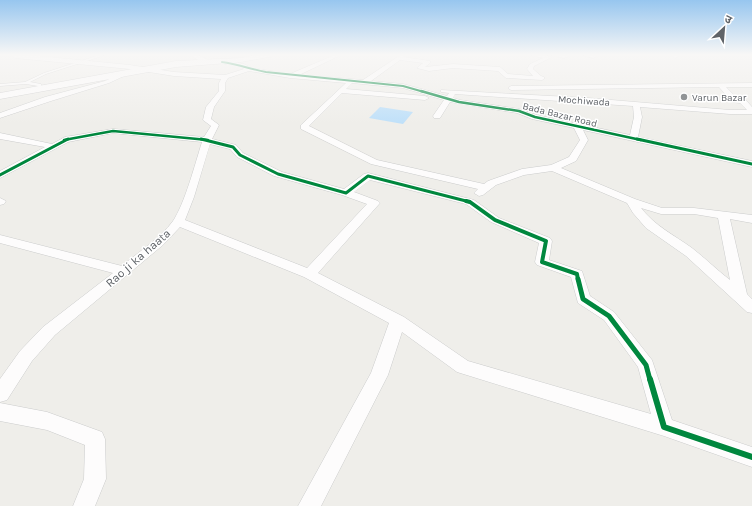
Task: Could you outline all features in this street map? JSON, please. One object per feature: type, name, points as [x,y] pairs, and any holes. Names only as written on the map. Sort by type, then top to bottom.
[{"type":"main road","points":[[0,96],[107,78]]},
{"type":"street","points":[[0,116],[48,99],[107,82],[116,78]]},
{"type":"street","name":"Rao ji ka haata","points":[[0,394],[26,356],[48,331],[159,242],[178,222],[189,197],[207,140],[216,125],[207,120],[210,107],[222,91],[222,83],[225,78]]},
{"type":"street","name":"Bada Bazar Road","points":[[310,78],[403,86],[519,111],[577,127],[752,164]]},
{"type":"street","points":[[364,83],[371,78]]},
{"type":"street","points":[[533,78],[542,78],[550,87]]},
{"type":"street","points":[[351,81],[304,126],[374,162],[484,187]]},
{"type":"street","points":[[494,94],[513,88],[752,85]]},
{"type":"street","points":[[721,86],[735,100],[742,101],[752,112]]},
{"type":"street","points":[[342,91],[427,98]]},
{"type":"street","name":"Mochiwada","points":[[452,96],[494,94],[730,112],[752,112]]},
{"type":"street","points":[[437,116],[452,96]]},
{"type":"street","points":[[633,139],[638,117],[636,104]]},
{"type":"street","points":[[470,202],[484,187],[522,172],[553,168],[573,159],[584,140],[577,127]]},
{"type":"street","points":[[0,175],[64,140],[113,131],[207,140],[233,147],[240,155],[278,174],[346,193],[374,203],[309,274]]},
{"type":"street","points":[[0,136],[51,146]]},
{"type":"street","points":[[553,168],[631,201],[661,211],[694,211],[752,219]]},
{"type":"street","points":[[346,193],[368,176],[470,202],[494,220],[546,241],[542,262],[577,274],[583,299],[609,316],[646,365],[664,427]]},
{"type":"street","points":[[631,201],[638,214],[653,228],[688,251],[707,269],[740,294],[752,308]]},
{"type":"street","points":[[723,215],[740,294]]},
{"type":"street","points":[[178,222],[309,274],[398,321],[463,366],[664,427],[752,457]]},
{"type":"street","points":[[0,239],[124,271]]},
{"type":"street","points":[[309,506],[379,375],[398,321]]},
{"type":"street","points":[[0,412],[47,422],[96,439],[95,478],[84,506]]},
{"type":"lane","points":[[26,83],[36,78]]},
{"type":"lane","points":[[0,85],[26,83],[40,85],[41,89]]},
{"type":"water","points":[[380,107],[413,112],[403,124],[369,118]]},
{"type":"cycle path","points":[[312,78],[403,86],[459,102],[519,111],[535,117],[752,164]]},
{"type":"cycle path","points":[[0,175],[65,140],[113,131],[207,140],[233,147],[240,155],[278,174],[346,193],[368,176],[470,202],[495,220],[546,241],[542,262],[577,274],[583,299],[609,316],[646,365],[664,427],[752,457]]},
{"type":"place","name":"Varun Bazar","points":[[684,97]]}]
